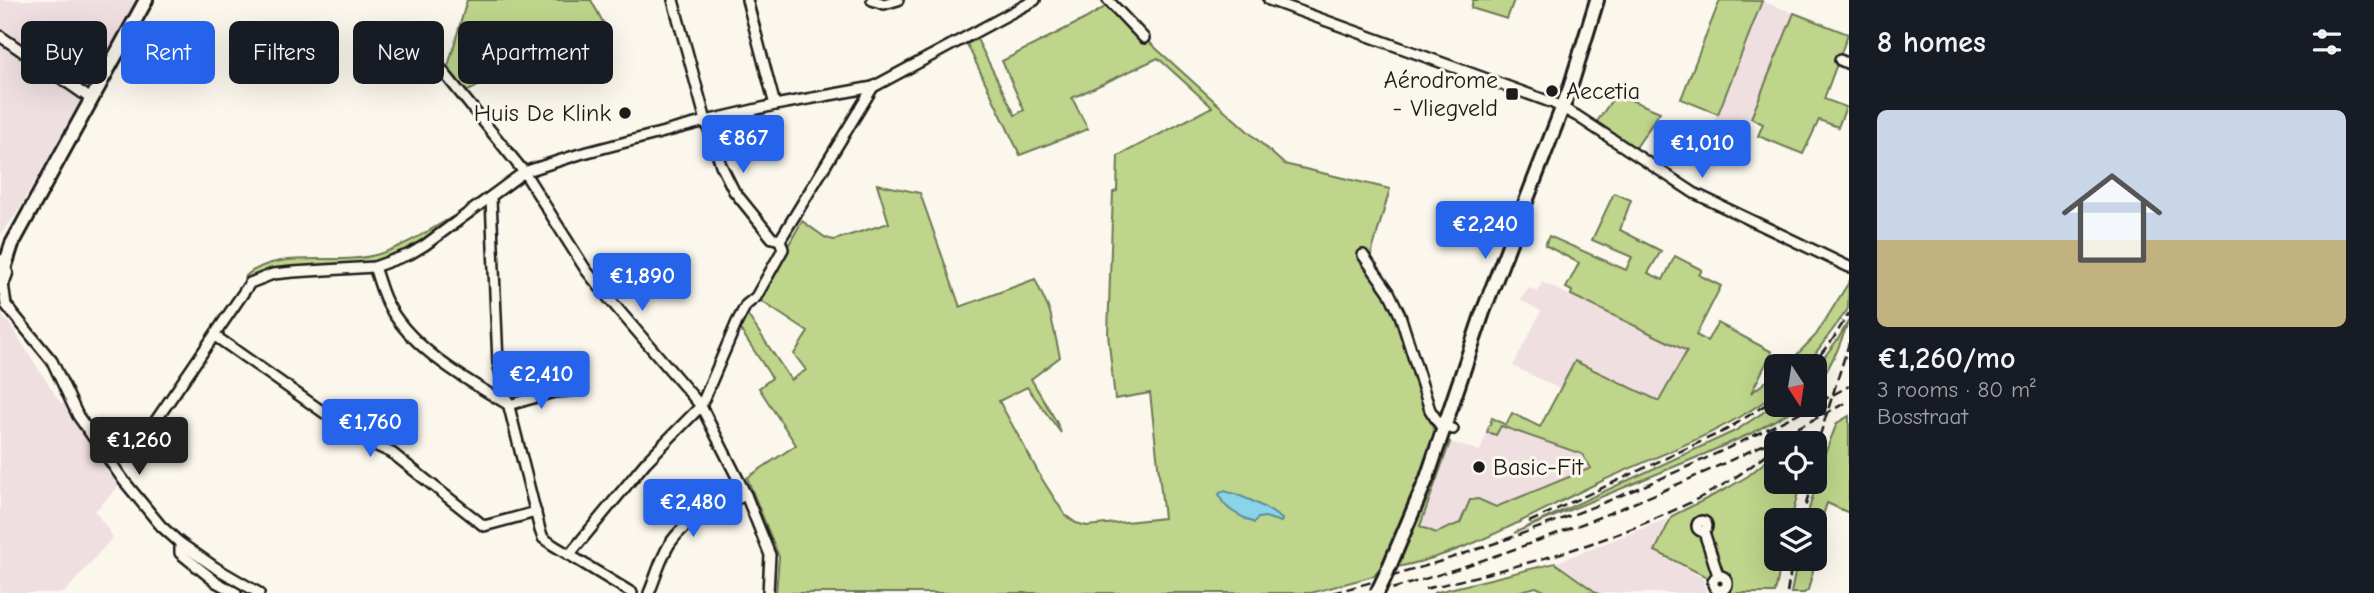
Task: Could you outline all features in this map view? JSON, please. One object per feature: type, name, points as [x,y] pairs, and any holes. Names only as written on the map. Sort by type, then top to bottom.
[{"type":"main road","points":[[2,275],[12,244],[146,0]]},
{"type":"main road","points":[[1377,593],[1449,428],[1483,312],[1562,108],[1589,32],[1597,0]]},
{"type":"main road","points":[[0,254],[12,244]]},
{"type":"street","points":[[673,0],[706,121],[721,165],[734,191],[772,238],[780,240]]},
{"type":"street","points":[[747,0],[775,105]]},
{"type":"street","points":[[873,0],[884,4],[898,0]]},
{"type":"street","points":[[135,451],[250,283],[273,274],[374,267],[410,254],[524,173],[579,154],[706,121],[873,87],[1035,0]]},
{"type":"street","points":[[1108,0],[1144,38]]},
{"type":"street","points":[[1269,0],[1562,108],[1694,193],[1849,267]]},
{"type":"street","points":[[0,36],[91,99]]},
{"type":"street","points":[[444,72],[524,173],[586,270],[701,406],[746,495],[770,555],[768,593]]},
{"type":"street","points":[[569,555],[646,462],[701,406],[746,305],[756,297],[783,249],[780,240],[873,87]]},
{"type":"street","points":[[491,199],[498,363],[543,538],[632,593]]},
{"type":"street","points":[[1363,254],[1400,315],[1430,410],[1440,425],[1449,428]]},
{"type":"street","points":[[374,267],[388,306],[411,335],[471,382],[509,405],[554,392],[569,391]]},
{"type":"street","points":[[2,275],[6,305],[52,361],[83,424],[124,481],[161,526],[180,543],[259,593]]},
{"type":"street","points":[[215,336],[332,419],[344,422],[370,443],[391,453],[484,526],[536,512]]},
{"type":"street","points":[[649,593],[670,543],[681,530],[694,520],[746,495]]},
{"type":"street","points":[[1700,517],[1697,529],[1703,532],[1718,575],[1714,578],[1713,586],[1723,591]]},
{"type":"street","points":[[180,543],[180,553],[216,582],[236,593]]},
{"type":"shaded area","points":[[0,0],[138,0],[126,21],[121,21],[121,30],[107,55],[107,21],[21,21],[21,84],[90,84],[17,213],[0,235]]},
{"type":"shaded area","points":[[1762,1],[1794,13],[1734,158],[1704,145]]},
{"type":"shaded area","points":[[1542,282],[1687,351],[1658,401],[1575,361],[1560,389],[1513,366],[1541,311],[1520,300],[1529,288],[1538,292]]},
{"type":"shaded area","points":[[0,314],[9,323],[61,404],[65,403],[119,486],[95,511],[113,537],[64,593],[0,593]]},
{"type":"shaded area","points":[[1501,426],[1582,454],[1591,468],[1496,507],[1478,499],[1460,523],[1436,533],[1420,526],[1450,442],[1480,451],[1487,432],[1495,435]]},
{"type":"shaded area","points":[[1667,519],[1655,552],[1703,578],[1705,590],[1711,593],[1598,593],[1557,562]]},
{"type":"green space","points":[[467,0],[591,0],[602,21],[461,21]]},
{"type":"green space","points":[[1473,0],[1514,0],[1507,19],[1471,8]]},
{"type":"green space","points":[[1720,0],[1762,1],[1718,114],[1681,99]]},
{"type":"green space","points":[[1110,4],[1118,8],[1149,42],[1284,164],[1390,189],[1368,265],[1398,316],[1436,438],[1450,442],[1420,526],[1436,533],[1460,523],[1470,500],[1478,499],[1496,507],[1591,468],[1582,454],[1501,426],[1496,435],[1487,432],[1492,418],[1506,425],[1512,413],[1540,427],[1575,361],[1659,401],[1687,351],[1571,295],[1572,291],[1566,288],[1579,263],[1545,245],[1549,236],[1626,270],[1632,257],[1592,240],[1614,193],[1631,200],[1620,230],[1661,251],[1648,273],[1663,280],[1675,256],[1702,270],[1699,275],[1721,286],[1696,335],[1707,341],[1718,323],[1772,352],[1764,354],[1764,368],[1751,393],[1764,383],[1764,401],[1735,420],[1691,442],[1464,547],[1407,565],[1378,570],[1374,576],[1311,593],[776,593],[779,557],[747,478],[796,445],[759,388],[772,378],[740,329],[747,314],[791,380],[806,370],[794,354],[808,332],[758,299],[802,221],[826,238],[834,240],[889,223],[877,184],[920,193],[960,307],[1035,279],[1050,312],[1060,357],[1031,379],[1061,433],[1027,387],[999,401],[1065,515],[1076,523],[1087,526],[1164,518],[1150,393],[1115,399],[1108,334],[1113,192],[1117,191],[1118,156],[1212,107],[1158,58],[1072,98],[1088,129],[1020,155],[967,44],[977,39],[1015,115],[1024,110],[1002,61]]},
{"type":"green space","points":[[1794,13],[1848,34],[1824,99],[1846,107],[1838,127],[1819,120],[1803,154],[1758,136],[1763,124],[1751,118]]},
{"type":"green space","points":[[458,32],[458,83],[447,70]]},
{"type":"green space","points":[[459,84],[482,84],[466,92]]},
{"type":"green space","points":[[1616,94],[1660,112],[1635,149],[1596,123]]},
{"type":"green space","points":[[452,217],[454,219],[424,242],[390,259],[354,266],[282,270],[245,281],[246,276],[259,267],[274,262],[346,259],[389,251]]},
{"type":"green space","points":[[1849,282],[1848,309],[1815,354],[1798,354],[1816,335]]},
{"type":"green space","points":[[1849,320],[1827,370],[1826,354]]},
{"type":"green space","points":[[1764,412],[1764,417],[1781,417],[1700,456],[1514,533],[1735,431]]},
{"type":"green space","points":[[1849,416],[1849,513],[1827,503],[1825,508],[1809,508],[1813,494],[1827,494],[1827,448],[1837,423]]},
{"type":"green space","points":[[1764,463],[1764,494],[1798,494],[1794,508],[1764,508],[1764,571],[1779,571],[1775,593],[1713,593],[1709,588],[1709,578],[1655,551],[1672,516],[1748,476]]},
{"type":"green space","points":[[1555,563],[1597,593],[1548,593],[1536,587],[1514,593],[1433,593]]},
{"type":"green space","points":[[1795,571],[1813,571],[1808,590],[1804,593],[1791,593]]},
{"type":"water","points":[[1224,491],[1262,506],[1282,519],[1281,522],[1265,517],[1258,518],[1254,523],[1238,515],[1221,500],[1219,494]]},
{"type":"railway","points":[[1821,354],[1849,313]]},
{"type":"railway","points":[[1821,431],[1849,343]]},
{"type":"railway","points":[[1332,593],[1466,553],[1597,505],[1725,450],[1849,386]]},
{"type":"railway","points":[[1378,593],[1439,575],[1559,533],[1677,485],[1849,401]]},
{"type":"railway","points":[[1529,522],[1726,430],[1764,406]]},
{"type":"railway","points":[[1425,589],[1548,557],[1608,538],[1711,492],[1764,456]]},
{"type":"railway","points":[[1805,508],[1809,494]]},
{"type":"railway","points":[[1787,593],[1791,571]]},
{"type":"place","name":"Aecetia","points":[[1552,91]]},
{"type":"place","name":"Aérodrome - Vliegveld","points":[[1512,94]]},
{"type":"place","name":"Huis De Klink","points":[[625,113]]},
{"type":"place","name":"Basic-Fit","points":[[1479,467]]}]
